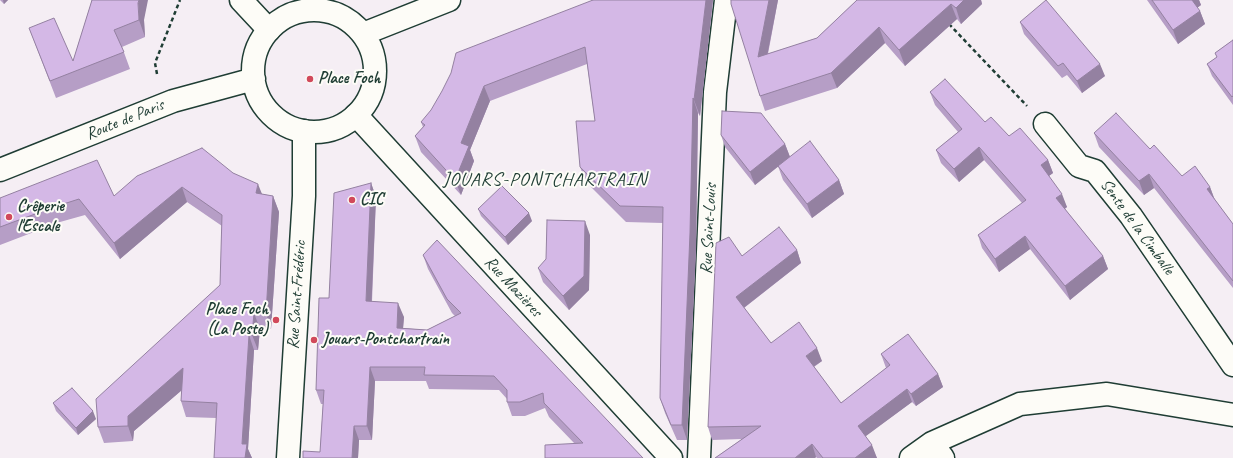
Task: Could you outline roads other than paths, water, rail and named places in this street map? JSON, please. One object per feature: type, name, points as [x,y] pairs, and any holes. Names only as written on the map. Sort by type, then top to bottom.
[{"type":"street","points":[[242,0],[269,30]]},
{"type":"street","points":[[363,34],[449,0]]},
{"type":"street","name":"Rue Saint-Louis","points":[[699,458],[716,92],[726,0]]},
{"type":"street","points":[[317,10],[334,13],[350,22],[363,34],[372,49],[375,67],[374,84],[367,101],[356,115],[341,126],[322,131],[304,131],[286,125],[270,113],[259,98],[254,79],[254,61],[259,45],[269,30],[288,16],[299,12],[317,10]]},
{"type":"street","name":"Route de Paris","points":[[0,170],[172,102],[254,79]]},
{"type":"street","name":"Rue Mazières","points":[[356,115],[671,458]]},
{"type":"street","name":"Sente de la Cimballe","points":[[1045,124],[1080,166],[1095,171],[1131,216],[1233,364]]},
{"type":"street","name":"Rue Saint-Frédéric","points":[[288,458],[304,196],[304,131]]},
{"type":"street","points":[[911,458],[938,451],[1020,404],[1107,394],[1233,415]]},
{"type":"place","name":"Place Foch","points":[[310,79]]},
{"type":"place","name":"CIC","points":[[352,200]]},
{"type":"place","name":"Crêperie l'Escale","points":[[9,217]]},
{"type":"place","name":"Place Foch (La Poste)","points":[[276,320]]},
{"type":"place","name":"Jouars-Pontchartrain","points":[[314,340]]},
{"type":"district","name":"JOUARS-PONTCHARTRAIN","points":[[545,180]]}]
